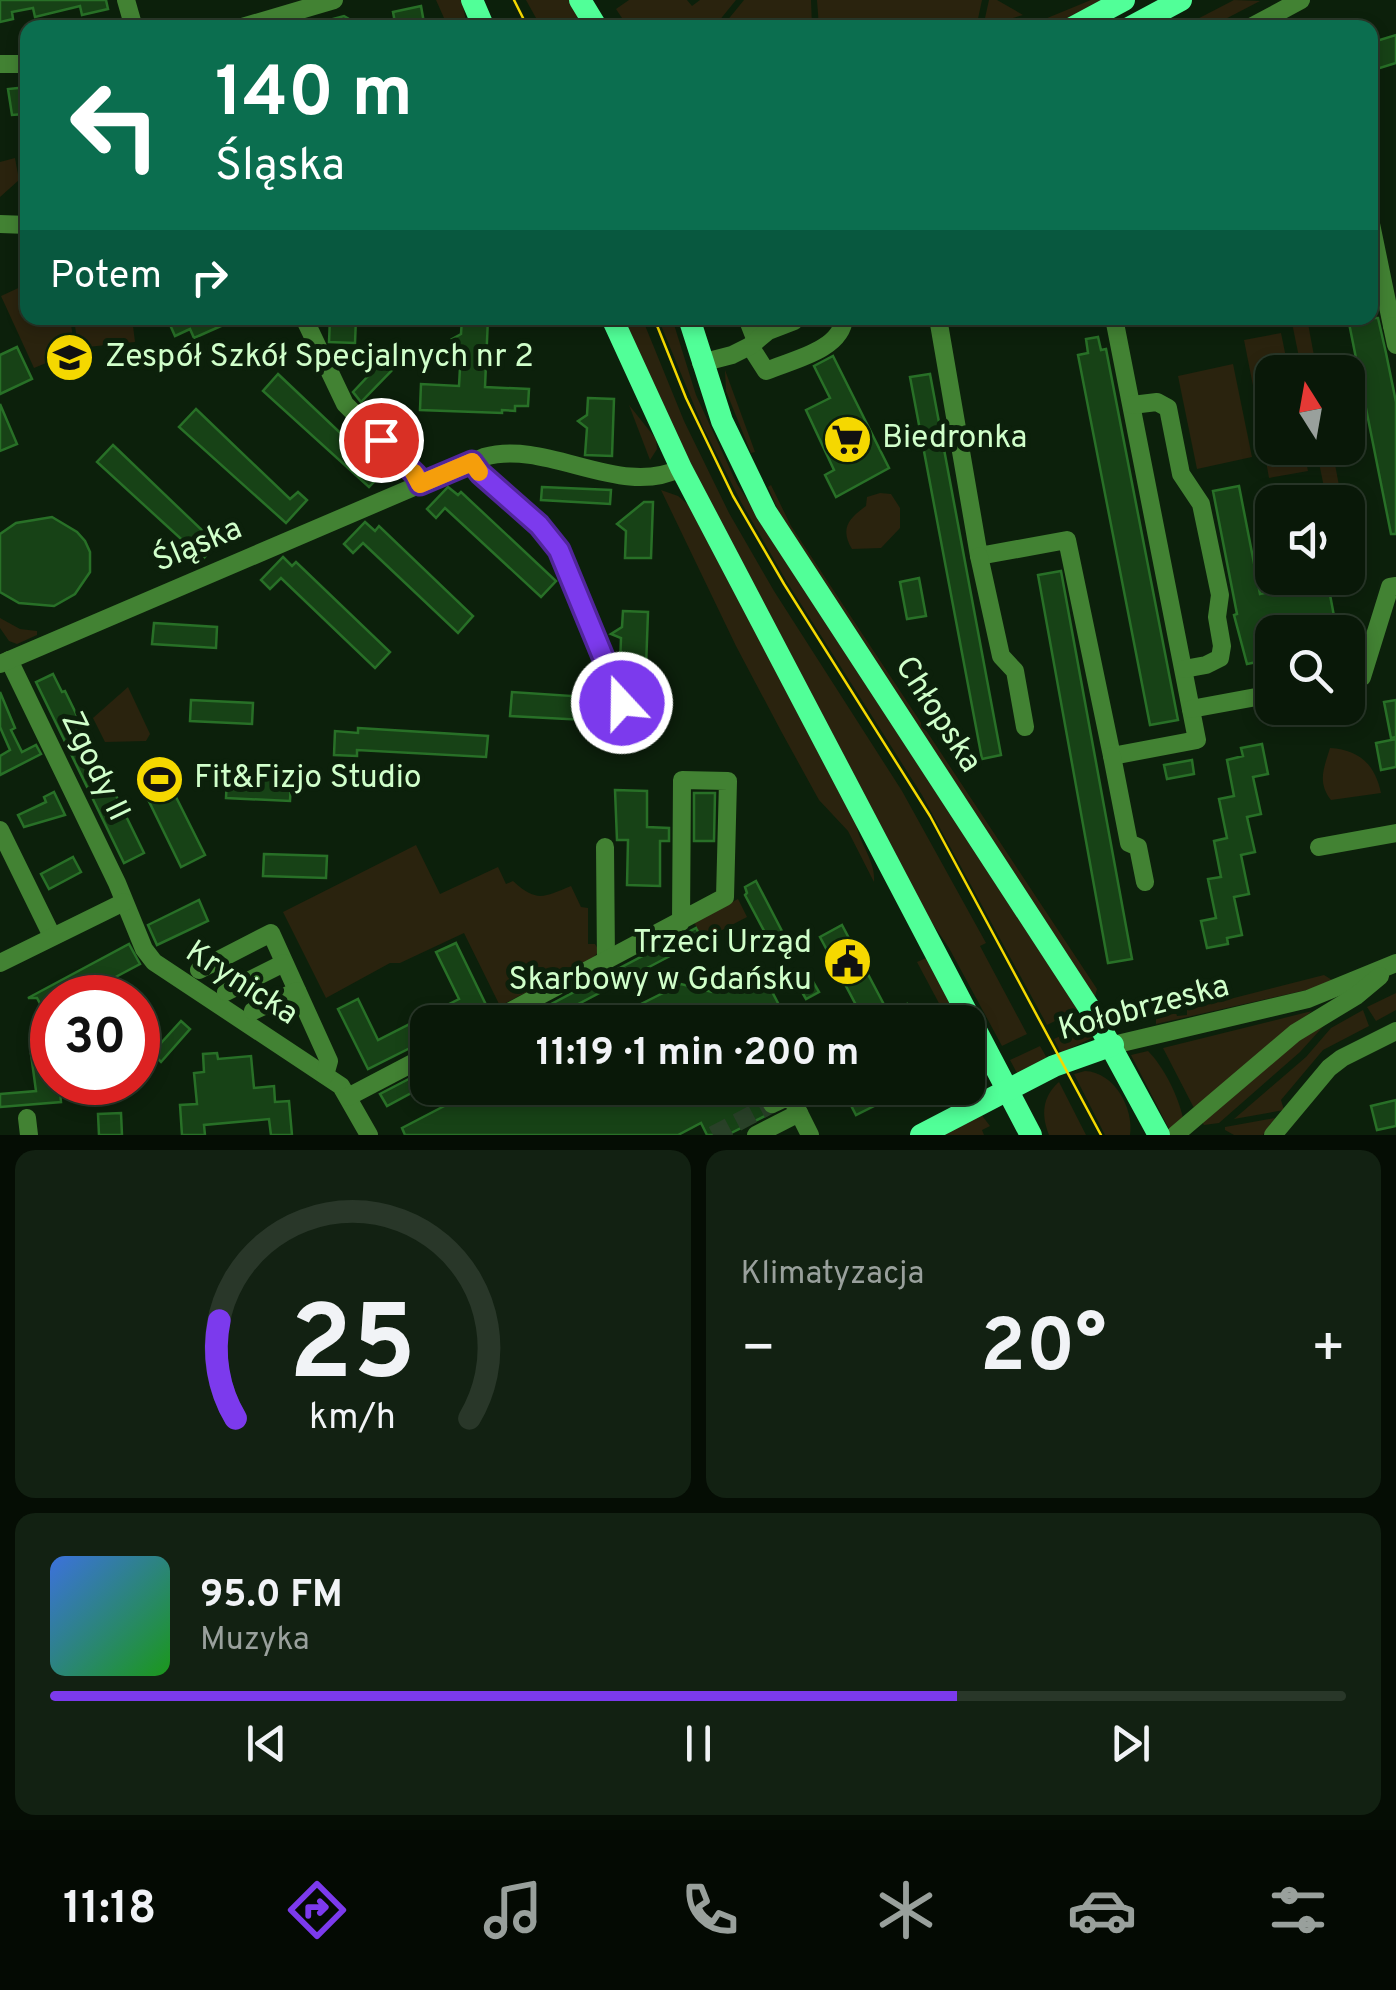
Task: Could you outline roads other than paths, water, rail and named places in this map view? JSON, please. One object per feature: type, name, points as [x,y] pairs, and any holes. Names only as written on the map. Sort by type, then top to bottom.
[{"type":"main road","points":[[1087,20],[1124,0]]},
{"type":"main road","points":[[1144,20],[1182,0]]},
{"type":"main road","points":[[615,325],[681,468],[1031,1135]]},
{"type":"main road","name":"Chłopska","points":[[690,325],[732,445],[778,532],[1113,1045],[1159,1135]]},
{"type":"main road","name":"Kołobrzeska","points":[[921,1135],[1054,1066],[1113,1045]]},
{"type":"street","points":[[266,20],[334,0]]},
{"type":"street","points":[[1264,20],[1301,0]]},
{"type":"street","points":[[1378,254],[1396,346]]},
{"type":"street","points":[[307,325],[345,404],[416,475],[420,484]]},
{"type":"street","points":[[749,325],[766,371],[831,342],[842,332],[843,325]]},
{"type":"street","points":[[702,363],[753,344],[781,325]]},
{"type":"street","points":[[939,325],[979,556],[1001,656],[1015,670],[1025,727]]},
{"type":"street","points":[[1112,756],[1197,740],[1115,325]]},
{"type":"street","points":[[1132,405],[1157,402],[1168,408],[1181,474],[1201,504],[1220,595],[1216,617],[1222,646],[1220,658],[1184,669]]},
{"type":"street","name":"Śląska","points":[[4,662],[472,462],[505,453],[638,477],[666,476],[681,468]]},
{"type":"street","points":[[472,462],[554,542],[622,703]]},
{"type":"street","points":[[979,556],[1067,540],[1129,843],[1138,847],[1144,882]]},
{"type":"street","points":[[1365,667],[1390,587],[1396,586]]},
{"type":"street","name":"Zgody II","points":[[4,662],[124,902]]},
{"type":"street","points":[[1191,708],[1255,697]]},
{"type":"street","points":[[523,1005],[681,922],[725,897],[728,781],[682,780],[681,922]]},
{"type":"street","points":[[1319,848],[1396,833]]},
{"type":"street","points":[[1,836],[52,936]]},
{"type":"street","points":[[605,847],[606,962]]},
{"type":"street","points":[[0,962],[124,902]]},
{"type":"street","name":"Krynicka","points":[[124,902],[154,962],[340,1086],[369,1135]]},
{"type":"street","points":[[200,970],[271,934],[330,1062],[325,1075]]},
{"type":"street","points":[[226,992],[284,962]]},
{"type":"street","name":"Kołobrzeska","points":[[1113,1045],[1308,1000],[1394,964]]},
{"type":"street","name":"Kołobrzeska","points":[[1176,1135],[1295,1033],[1356,996],[1394,964]]},
{"type":"street","points":[[253,1011],[297,991]]},
{"type":"street","points":[[1273,1135],[1328,1068],[1396,1031]]},
{"type":"street","points":[[348,1096],[410,1064]]},
{"type":"street","points":[[794,1105],[810,1135]]},
{"type":"street","points":[[756,1135],[799,1112]]},
{"type":"tunnel","points":[[713,1135],[770,1105]]},
{"type":"tram line","points":[[514,0],[524,20]]},
{"type":"tram line","points":[[657,325],[686,398],[733,496],[930,816],[1101,1135]]},
{"type":"place","name":"Zespół Szkół Specjalnych nr 2","points":[[70,358]]},
{"type":"place","name":"Biedronka","points":[[847,439]]},
{"type":"place","name":"Fit&Fizjo Studio","points":[[159,779]]},
{"type":"place","name":"Trzeci Urząd Skarbowy w Gdańsku","points":[[847,962]]}]
